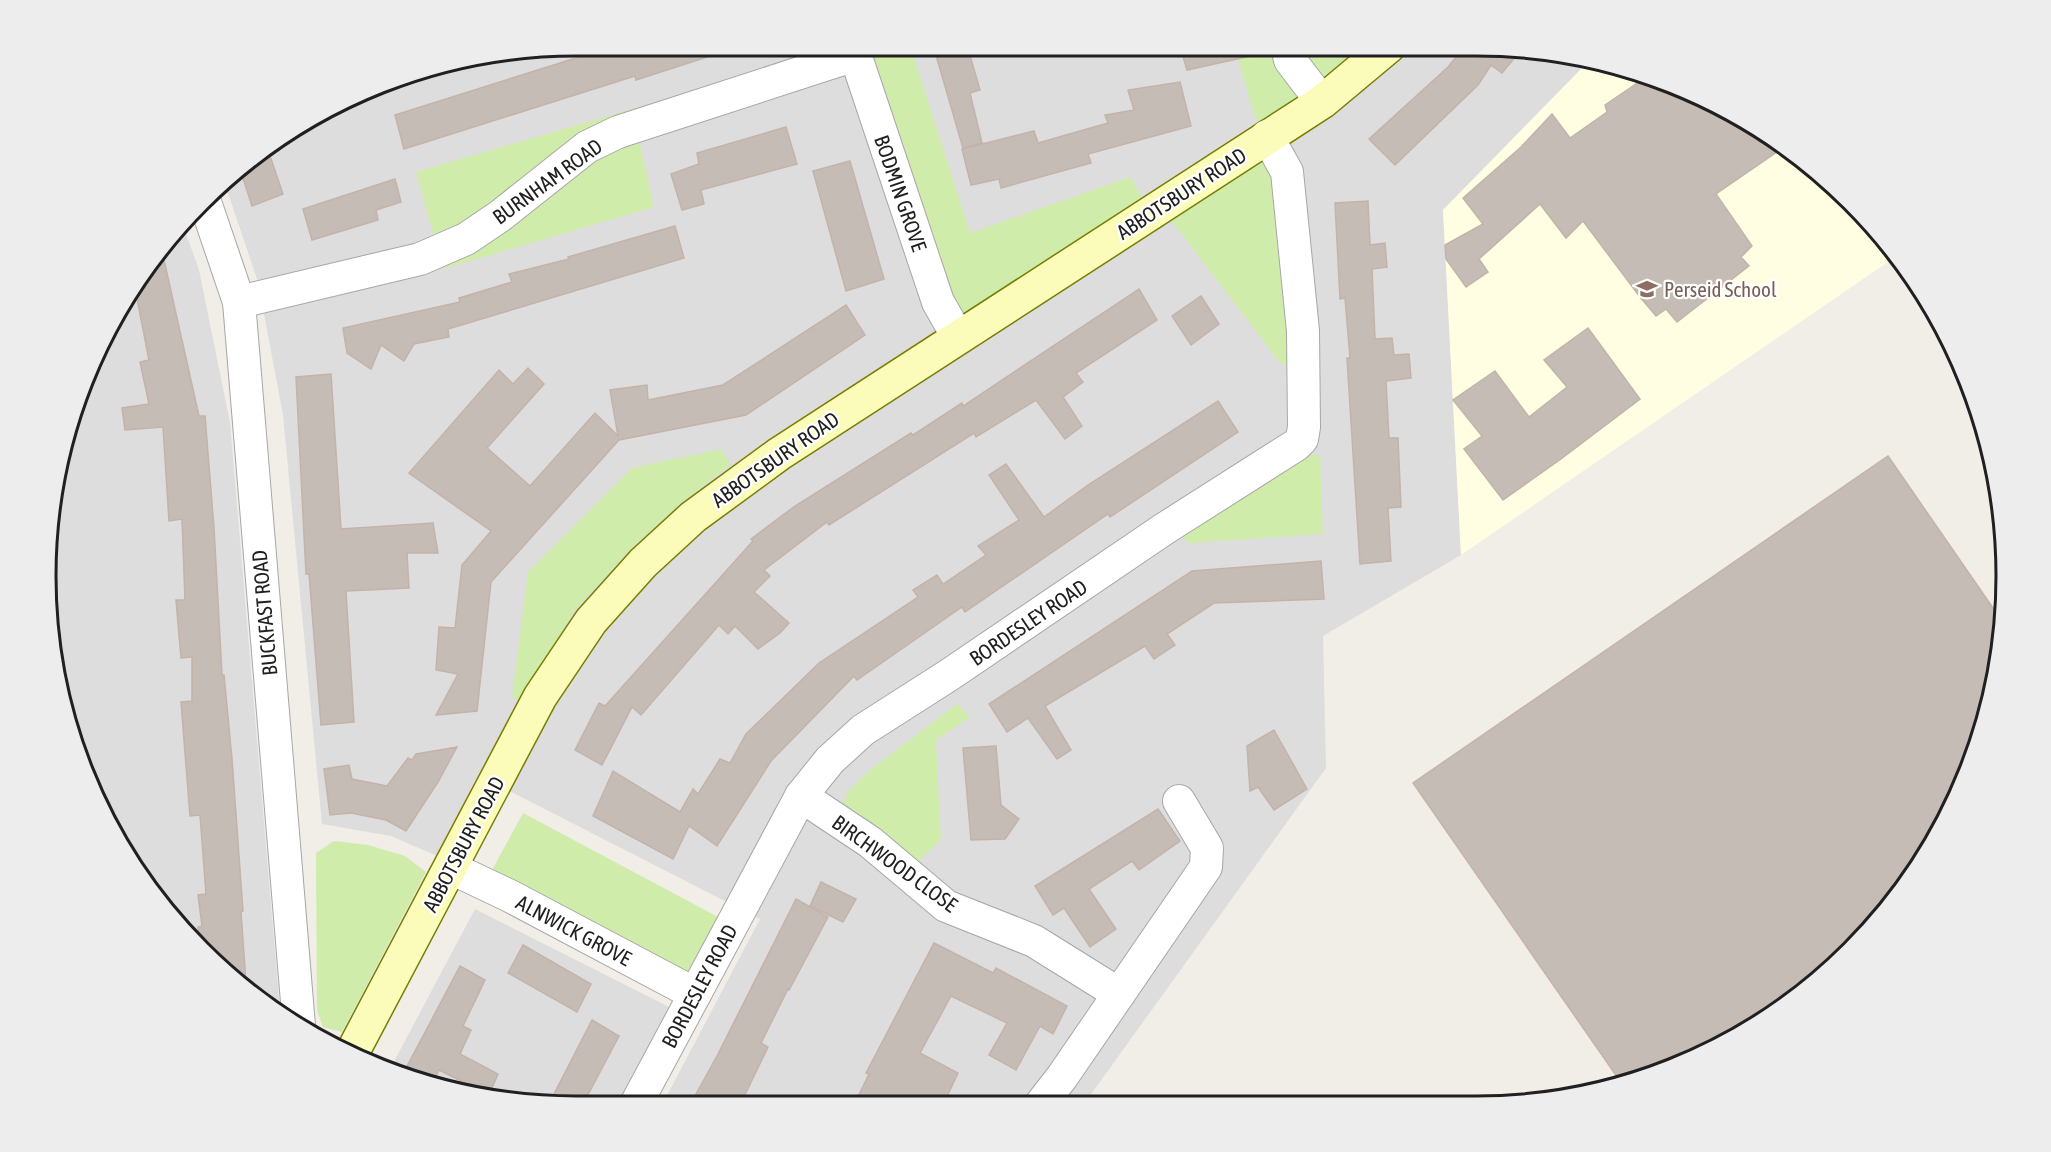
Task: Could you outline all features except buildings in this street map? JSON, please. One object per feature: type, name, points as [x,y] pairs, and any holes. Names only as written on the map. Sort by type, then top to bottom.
[{"type":"street","name":"BURNHAM ROAD","points":[[239,302],[420,259],[466,239],[500,216],[587,147],[618,132],[837,56]]},
{"type":"street","name":"BODMIN GROVE","points":[[856,56],[938,302],[958,337]]},
{"type":"street","points":[[1289,56],[1322,102]]},
{"type":"street","name":"ABBOTSBURY ROAD","points":[[355,1047],[540,697],[591,621],[643,563],[693,517],[779,454],[1322,102],[1377,56]]},
{"type":"street","name":"BORDESLEY ROAD","points":[[640,1096],[801,796],[830,760],[863,730],[1302,439],[1304,427],[1302,331],[1287,172],[1267,136]]},
{"type":"street","name":"BUCKFAST ROAD","points":[[207,209],[239,302],[298,1016]]},
{"type":"street","name":"BIRCHWOOD CLOSE","points":[[801,796],[870,842],[946,906],[1034,941],[1119,994]]},
{"type":"street","points":[[1047,1096],[1206,867],[1207,848],[1179,801]]},
{"type":"street","name":"ALNWICK GROVE","points":[[451,868],[510,896],[694,994]]},
{"type":"shaded area","points":[[576,56],[1475,56],[1543,60],[1583,67],[1443,210],[1461,555],[1323,636],[1326,768],[1090,1096],[667,1096],[760,919],[478,775],[437,856],[391,836],[322,824],[283,415],[258,282],[227,190],[233,185],[287,143],[346,109],[377,95],[441,73],[508,60]]},
{"type":"shaded area","name":"Perseid School","points":[[1583,67],[1610,73],[1674,95],[1735,125],[1764,143],[1792,163],[1843,208],[1889,261],[1461,555],[1443,210]]},
{"type":"shaded area","points":[[186,232],[199,270],[230,423],[279,1004],[259,989],[208,944],[163,893],[125,836],[95,775],[83,743],[73,711],[60,644],[56,576],[57,542],[60,508],[73,441],[95,377],[125,316],[163,259]]},
{"type":"shaded area","points":[[475,909],[669,1007],[621,1096],[508,1092],[441,1079],[393,1063]]},
{"type":"green space","points":[[863,56],[914,56],[970,233],[1130,177],[1149,208],[958,327]]},
{"type":"green space","points":[[1237,56],[1367,56],[1260,134]]},
{"type":"green space","points":[[632,109],[654,207],[443,269],[416,172]]},
{"type":"green space","points":[[1265,146],[1281,173],[1295,370],[1280,363],[1165,212]]},
{"type":"green space","points":[[721,449],[730,465],[680,504],[632,548],[574,611],[522,701],[512,696],[528,572],[632,468]]},
{"type":"green space","points":[[1320,454],[1323,534],[1189,543],[1177,533],[1306,456]]},
{"type":"green space","points":[[957,704],[970,717],[936,740],[941,840],[914,865],[842,808],[847,792],[870,770]]},
{"type":"green space","points":[[523,813],[718,917],[684,978],[491,872]]},
{"type":"green space","points":[[334,841],[368,845],[405,856],[426,872],[342,1032],[323,1027],[317,1010],[316,853]]},
{"type":"place","name":"Perseid School","points":[[1647,289]]}]
